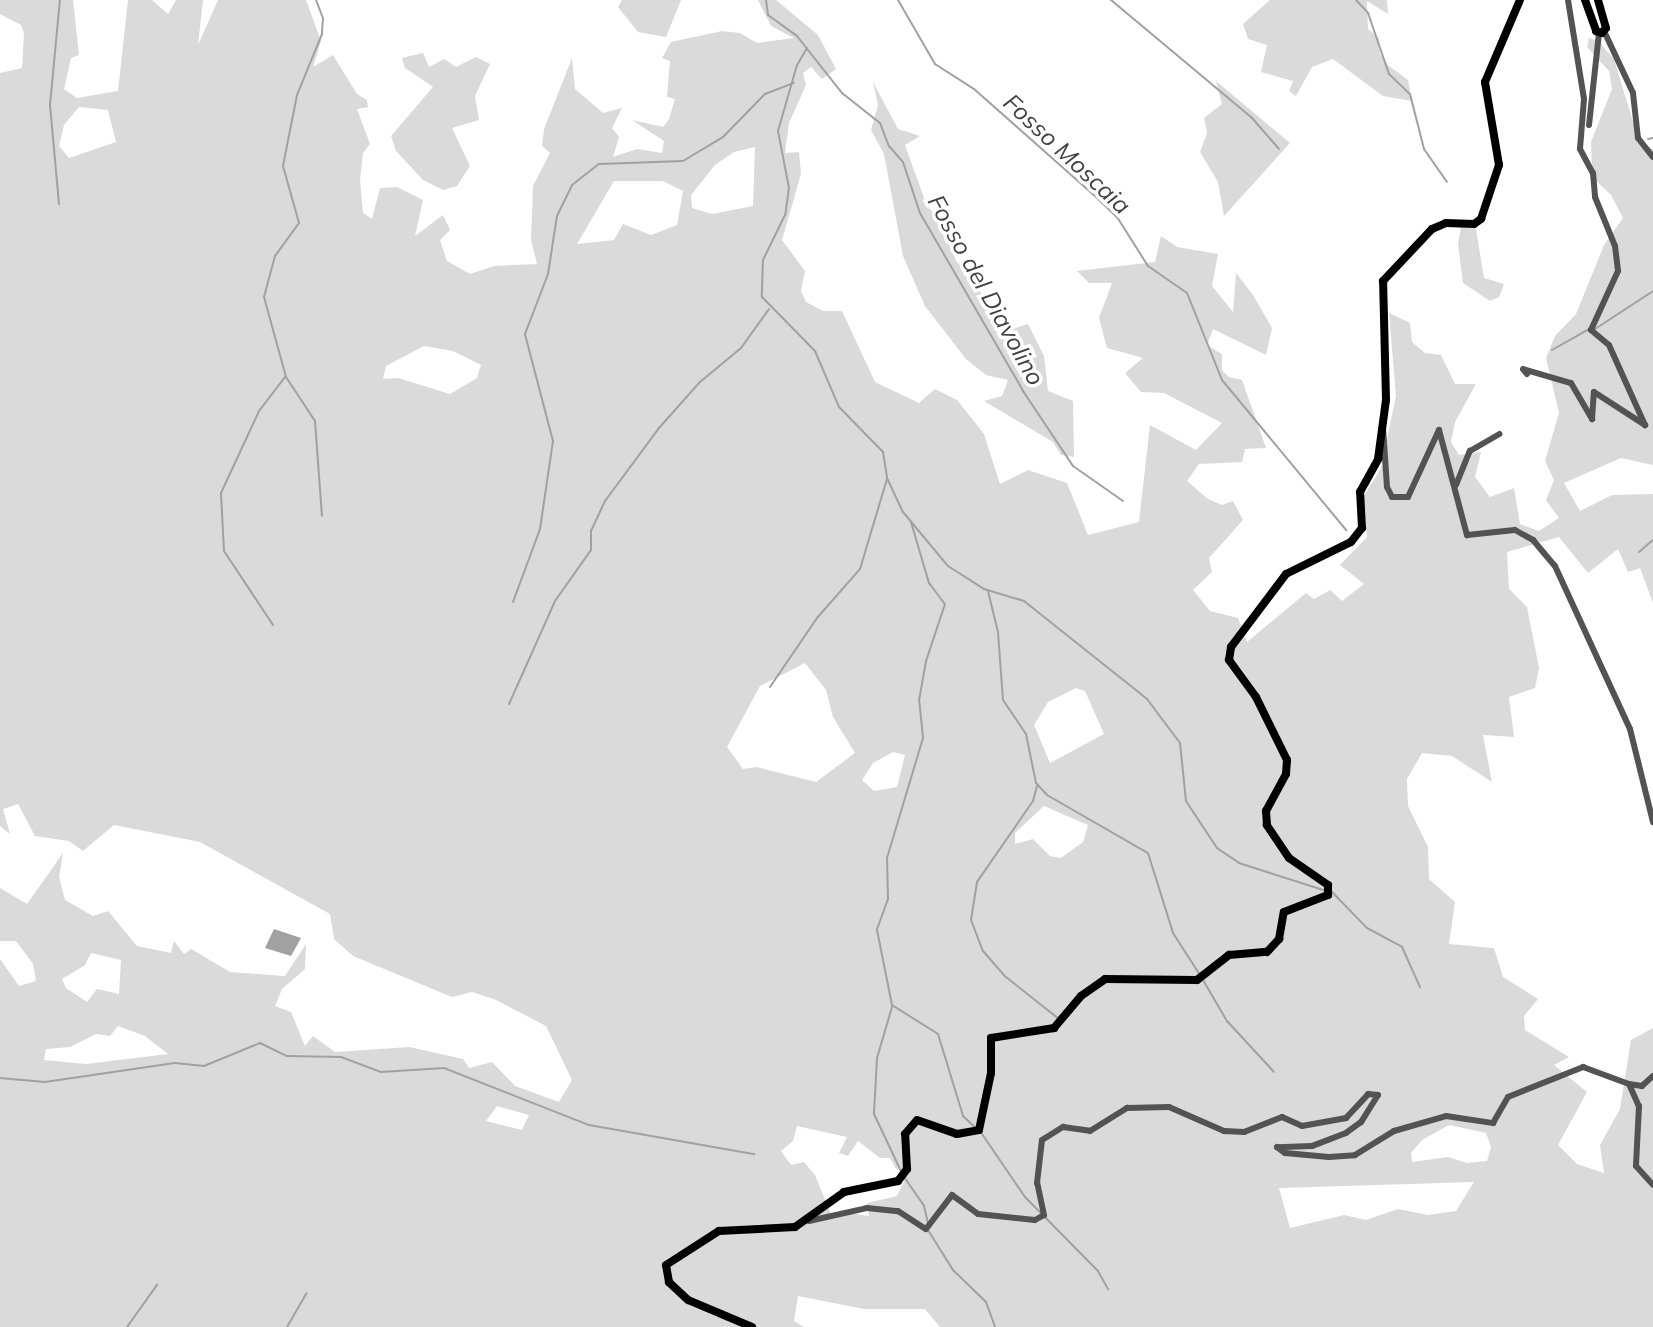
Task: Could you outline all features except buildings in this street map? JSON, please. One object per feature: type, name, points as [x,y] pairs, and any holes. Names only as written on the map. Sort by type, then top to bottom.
[{"type":"main road","points":[[752,1327],[688,1300],[669,1282],[666,1265],[719,1231],[772,1231],[809,1221],[844,1192],[898,1181],[907,1169],[905,1134],[917,1120],[957,1134],[979,1130],[991,1073],[991,1038],[1054,1028],[1081,996],[1105,979],[1197,980],[1229,955],[1267,952],[1279,939],[1284,912],[1328,895],[1328,885],[1289,858],[1267,825],[1266,811],[1286,774],[1287,760],[1256,697],[1229,660],[1231,647],[1286,574],[1359,535],[1360,492],[1378,459],[1383,427],[1383,281],[1432,229],[1446,223],[1474,224],[1481,219],[1499,165],[1485,82],[1520,0]]},
{"type":"main road","points":[[1585,0],[1602,32]]},
{"type":"main road","points":[[1598,0],[1602,32]]},
{"type":"street","points":[[1527,374],[1523,369],[1571,383],[1592,419],[1594,392],[1645,425],[1609,345],[1591,330],[1618,271],[1615,246],[1595,197],[1582,140],[1584,99],[1568,0]]},
{"type":"street","points":[[1582,140],[1595,91],[1602,32]]},
{"type":"street","points":[[1602,32],[1633,93],[1638,138],[1653,157]]},
{"type":"street","points":[[1383,427],[1387,490],[1392,497],[1408,497],[1437,430],[1456,485],[1467,535],[1515,530],[1533,540],[1555,566],[1630,729],[1653,822]]},
{"type":"street","points":[[1456,485],[1478,442],[1499,434]]},
{"type":"street","points":[[809,1221],[867,1208],[898,1211],[926,1229],[952,1195],[978,1214],[1035,1220],[1044,1215],[1037,1183],[1042,1140],[1063,1127],[1090,1131],[1127,1108],[1169,1107],[1224,1131],[1244,1132],[1282,1117],[1302,1126],[1346,1118],[1368,1094],[1378,1095],[1361,1122],[1346,1133],[1312,1146],[1277,1147],[1285,1153],[1329,1157],[1355,1155],[1394,1131],[1446,1116],[1493,1123],[1508,1097],[1583,1067],[1642,1086],[1653,1076]]},
{"type":"street","points":[[1629,1084],[1639,1106],[1636,1166],[1653,1185]]},
{"type":"shaded area","points":[[0,0],[73,0],[79,55],[71,58],[64,89],[77,98],[118,91],[128,0],[152,0],[168,14],[176,0],[203,0],[198,45],[218,0],[306,0],[321,41],[313,67],[333,55],[357,94],[367,100],[368,107],[357,109],[370,144],[363,153],[360,180],[363,213],[372,219],[380,188],[397,187],[423,200],[415,236],[443,215],[450,230],[440,240],[447,261],[470,274],[494,266],[537,264],[531,240],[533,186],[550,153],[542,146],[544,129],[572,58],[575,89],[603,113],[622,108],[612,128],[619,137],[613,157],[637,149],[662,153],[664,141],[632,120],[663,127],[669,119],[675,99],[667,97],[670,61],[662,58],[671,42],[722,31],[740,33],[757,43],[794,38],[771,26],[758,0],[776,0],[818,35],[836,69],[822,79],[811,67],[803,73],[806,85],[789,123],[785,153],[799,152],[801,174],[782,240],[805,271],[801,291],[806,302],[823,311],[842,311],[875,382],[919,403],[935,389],[957,400],[984,434],[1000,484],[1028,470],[1067,483],[1088,535],[1139,522],[1150,425],[1196,450],[1222,423],[1164,393],[1141,392],[1125,373],[1143,358],[1107,348],[1099,318],[1112,283],[1089,283],[1077,271],[1155,262],[1161,236],[1177,247],[1218,254],[1212,286],[1233,312],[1236,273],[1253,295],[1272,328],[1266,355],[1213,329],[1207,345],[1222,354],[1222,370],[1229,377],[1242,380],[1266,448],[1245,449],[1242,462],[1199,464],[1187,481],[1208,499],[1222,505],[1233,501],[1243,520],[1209,558],[1212,572],[1193,590],[1210,611],[1238,618],[1247,642],[1306,593],[1314,599],[1330,590],[1342,601],[1364,584],[1340,565],[1367,537],[1364,496],[1381,468],[1396,396],[1389,313],[1410,323],[1412,342],[1425,353],[1441,355],[1455,384],[1476,384],[1455,422],[1451,442],[1459,455],[1481,452],[1475,477],[1490,497],[1514,488],[1520,524],[1539,531],[1559,518],[1546,500],[1554,480],[1545,461],[1559,413],[1546,358],[1555,336],[1576,314],[1604,245],[1623,218],[1611,195],[1594,179],[1592,169],[1591,142],[1612,89],[1609,71],[1587,47],[1589,38],[1598,41],[1614,59],[1639,142],[1653,149],[1653,465],[1621,458],[1564,483],[1580,511],[1612,495],[1653,494],[1653,603],[1640,568],[1628,572],[1618,549],[1588,573],[1559,537],[1507,552],[1509,589],[1527,607],[1539,668],[1535,688],[1509,697],[1514,737],[1483,735],[1492,782],[1452,756],[1422,753],[1407,779],[1408,806],[1428,847],[1429,879],[1455,902],[1449,944],[1494,948],[1503,977],[1538,999],[1524,1016],[1525,1030],[1569,1057],[1554,1065],[1587,1092],[1558,1145],[1577,1164],[1604,1173],[1600,1145],[1620,1109],[1631,1040],[1653,1028],[1653,1327],[940,1327],[925,1309],[864,1309],[798,1296],[794,1321],[804,1327],[0,1327],[0,959],[19,986],[36,981],[33,964],[16,941],[0,941],[0,888],[27,904],[63,853],[59,877],[65,900],[93,916],[108,911],[137,946],[171,953],[174,941],[184,954],[191,949],[230,972],[285,976],[306,944],[305,969],[282,989],[275,1006],[291,1012],[305,1046],[313,1036],[335,1052],[409,1047],[463,1059],[469,1068],[492,1062],[515,1086],[559,1102],[572,1080],[546,1026],[494,999],[472,992],[452,997],[353,956],[334,939],[330,914],[200,842],[114,825],[83,851],[69,841],[35,836],[18,804],[3,809],[10,834],[0,826],[0,73],[22,68],[24,33],[21,25],[0,14]],"holes":[[[79,107],[108,110],[116,142],[69,158],[59,146],[64,125]],[[755,147],[753,206],[712,214],[692,208],[691,195],[715,165],[734,152]],[[614,181],[663,181],[683,191],[677,225],[651,235],[623,224],[614,240],[577,244]],[[424,346],[453,351],[481,365],[477,378],[450,394],[398,378],[383,379],[386,366]],[[805,663],[826,690],[833,717],[855,753],[816,782],[756,767],[743,769],[727,747],[760,686]],[[1076,688],[1085,691],[1104,734],[1050,763],[1034,725],[1048,702]],[[893,752],[905,755],[897,787],[874,791],[862,780],[873,763]],[[1044,806],[1088,825],[1083,842],[1061,858],[1050,856],[1033,839],[1015,844],[1015,833]],[[91,953],[121,960],[119,994],[97,989],[87,1002],[66,988],[62,979],[85,965]],[[118,1026],[145,1036],[168,1054],[86,1064],[44,1060],[46,1049],[70,1047],[96,1034],[110,1036]],[[497,1106],[529,1115],[522,1130],[486,1121]],[[1449,1125],[1486,1133],[1491,1147],[1487,1161],[1467,1163],[1448,1157],[1412,1162],[1411,1153],[1422,1140]],[[797,1126],[847,1137],[839,1153],[848,1156],[858,1141],[880,1158],[890,1158],[896,1169],[911,1167],[897,1196],[867,1203],[869,1216],[849,1213],[833,1219],[815,1175],[804,1162],[791,1165],[781,1151],[793,1141]],[[1474,1182],[1456,1211],[1428,1215],[1398,1209],[1366,1220],[1344,1215],[1290,1228],[1279,1188]]]},
{"type":"shaded area","points":[[622,0],[681,0],[666,37],[638,32],[618,7]]},
{"type":"shaded area","points":[[1270,0],[1387,0],[1388,14],[1367,1],[1368,29],[1379,38],[1380,54],[1389,66],[1408,80],[1412,101],[1383,96],[1333,59],[1312,67],[1296,96],[1289,91],[1293,81],[1261,72],[1267,45],[1248,39],[1243,24]]},
{"type":"shaded area","points":[[423,53],[429,67],[444,59],[456,67],[476,57],[490,64],[475,96],[479,120],[452,128],[470,166],[457,186],[443,190],[423,180],[396,151],[391,136],[433,87],[405,68],[402,58]]},
{"type":"shaded area","points":[[1216,81],[1290,143],[1224,216],[1218,182],[1200,152],[1207,133],[1204,118],[1222,104]]},
{"type":"shaded area","points":[[873,82],[898,129],[920,136],[905,145],[927,206],[944,223],[956,261],[973,279],[1003,332],[1028,324],[1044,356],[1048,391],[1073,401],[1074,457],[1061,455],[1053,442],[984,401],[1002,396],[1008,380],[986,375],[966,359],[925,306],[903,256],[884,154],[871,130],[878,105]]},
{"type":"shaded area","points":[[1461,227],[1476,229],[1484,278],[1504,284],[1499,297],[1490,301],[1463,283],[1458,244]]},
{"type":"shaded area","points":[[274,929],[301,938],[291,956],[265,948]]},
{"type":"waterway","points":[[59,204],[50,105],[60,0]]},
{"type":"waterway","points":[[316,0],[323,18],[322,34],[297,95],[283,166],[299,223],[275,256],[264,297],[286,377],[315,421],[322,516]]},
{"type":"waterway","name":"Fosso del Diavolino","points":[[766,0],[768,15],[797,36],[842,93],[880,123],[889,146],[903,162],[920,213],[1023,391],[1073,466],[1123,501]]},
{"type":"waterway","name":"Fosso Moscaia","points":[[898,0],[935,64],[974,89],[1094,195],[1117,217],[1148,266],[1187,293],[1222,380],[1346,530]]},
{"type":"waterway","points":[[1111,0],[1252,118],[1279,149]]},
{"type":"waterway","points":[[1356,0],[1368,13],[1389,74],[1410,94],[1424,149],[1447,182]]},
{"type":"waterway","points":[[807,48],[797,65],[778,131],[789,188],[785,215],[763,260],[762,297],[815,351],[839,407],[883,452],[887,478],[903,512],[948,566],[984,589],[1024,601],[1147,699],[1180,743],[1186,801],[1217,848],[1239,863],[1326,891]]},
{"type":"waterway","points":[[513,602],[540,529],[553,441],[525,334],[548,274],[557,216],[572,185],[599,164],[683,161],[723,137],[765,94],[794,83]]},
{"type":"waterway","points":[[1648,139],[1653,138]]},
{"type":"waterway","points":[[1595,329],[1653,291]]},
{"type":"waterway","points":[[509,704],[555,601],[591,550],[591,531],[605,501],[659,428],[700,382],[741,348],[769,309]]},
{"type":"waterway","points":[[1552,350],[1589,329]]},
{"type":"waterway","points":[[273,625],[224,551],[221,493],[259,411],[285,377]]},
{"type":"waterway","points":[[770,687],[817,618],[860,569],[887,479]]},
{"type":"waterway","points":[[911,522],[929,583],[945,604],[926,661],[919,699],[923,738],[887,858],[888,899],[877,930],[892,1005],[938,1034],[963,1116],[975,1127]]},
{"type":"waterway","points":[[1639,552],[1653,540]]},
{"type":"waterway","points":[[988,591],[998,632],[1003,700],[1026,734],[1036,783],[1047,795],[1148,853],[1173,933],[1200,975]]},
{"type":"waterway","points":[[1037,786],[1033,801],[977,882],[971,920],[983,951],[1006,977],[1059,1019]]},
{"type":"waterway","points":[[1332,892],[1367,928],[1402,947],[1420,987]]},
{"type":"waterway","points":[[1203,980],[1227,1021],[1274,1072]]},
{"type":"waterway","points":[[892,1007],[877,1058],[874,1114],[901,1171]]},
{"type":"waterway","points":[[0,1078],[45,1082],[175,1063],[204,1066],[260,1043],[287,1056],[341,1057],[381,1072],[444,1068],[589,1125],[754,1154]]},
{"type":"waterway","points":[[980,1131],[1025,1197],[1098,1271],[1108,1289]]},
{"type":"waterway","points":[[904,1177],[924,1206],[928,1223]]},
{"type":"waterway","points":[[928,1230],[953,1270],[986,1302],[995,1327]]},
{"type":"waterway","points":[[127,1327],[157,1285]]},
{"type":"waterway","points":[[287,1327],[307,1293]]}]
